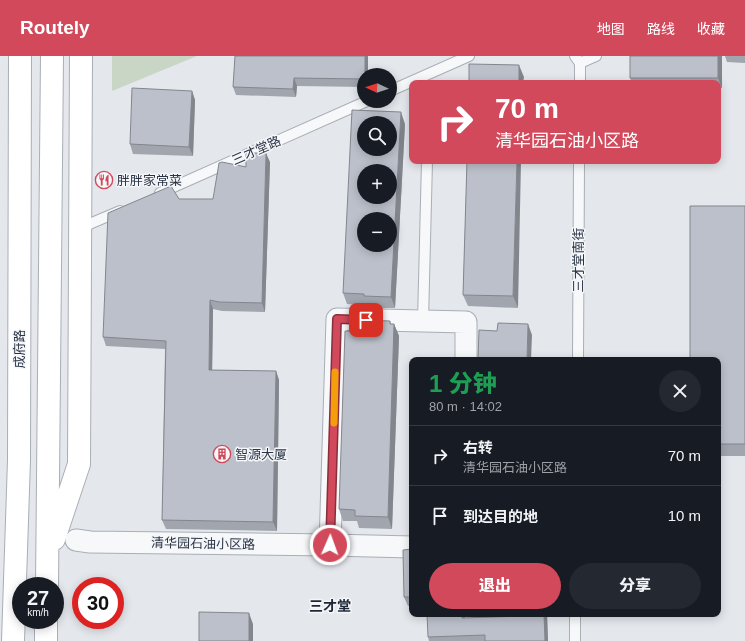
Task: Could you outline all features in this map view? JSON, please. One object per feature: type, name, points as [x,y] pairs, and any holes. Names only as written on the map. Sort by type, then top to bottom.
[{"type":"main road","name":"成府路","points":[[13,641],[18,496],[20,56]]},
{"type":"main road","points":[[47,577],[52,56]]},
{"type":"main road","points":[[48,559],[79,464],[81,56]]},
{"type":"main road","points":[[0,536],[18,496]]},
{"type":"main road","points":[[46,629],[46,641]]},
{"type":"street","points":[[330,545],[337,319],[466,322],[466,357]]},
{"type":"street","name":"清华园石油小区路","points":[[76,540],[409,547]]},
{"type":"lane","points":[[420,80],[469,56]]},
{"type":"lane","points":[[580,80],[577,59],[596,56]]},
{"type":"lane","points":[[397,88],[409,84]]},
{"type":"lane","name":"三才堂路","points":[[151,197],[357,105]]},
{"type":"lane","points":[[423,321],[427,164]]},
{"type":"lane","name":"三才堂南街","points":[[578,357],[579,164]]},
{"type":"lane","points":[[80,228],[130,206]]},
{"type":"lane","points":[[575,617],[575,641]]},
{"type":"green space","points":[[112,56],[197,56],[112,91]]},
{"type":"building","points":[[235,56],[365,56],[365,68],[357,68],[357,79],[294,78],[293,89],[233,87]]},
{"type":"building","points":[[630,56],[718,56],[718,78],[630,78]]},
{"type":"building","points":[[469,64],[519,65],[519,80],[469,80]]},
{"type":"building","points":[[132,88],[192,91],[189,147],[130,144]]},
{"type":"building","points":[[352,110],[401,112],[397,186],[397,164],[357,164],[357,204],[396,204],[396,212],[357,212],[357,252],[393,252],[391,297],[364,296],[364,294],[343,293]]},
{"type":"building","points":[[246,153],[266,153],[262,303],[219,302],[210,300],[209,370],[276,371],[273,522],[162,520],[166,341],[103,337],[108,213],[171,186],[179,199],[213,199],[219,163],[222,162],[246,167]]},
{"type":"building","points":[[467,164],[517,164],[513,296],[463,295]]},
{"type":"building","points":[[690,206],[745,206],[745,444],[721,444],[721,357],[690,357]]},
{"type":"building","points":[[364,320],[390,321],[390,324],[394,324],[388,517],[355,516],[355,510],[339,509],[345,331],[363,331]]},
{"type":"building","points":[[498,323],[528,324],[527,357],[478,357],[479,330],[497,331]]},
{"type":"building","points":[[409,549],[409,597],[404,597],[403,550]]},
{"type":"building","points":[[199,612],[249,613],[249,641],[199,641]]},
{"type":"building","points":[[427,617],[544,617],[545,641],[485,641],[485,635],[428,637]]},
{"type":"slow traffic","points":[[334,423],[335,372]]},
{"type":"place","name":"胖胖家常菜","points":[[104,180]]},
{"type":"place","name":"智源大厦","points":[[222,454]]},
{"type":"district","name":"三才堂","points":[[330,606]]},
{"type":"route","points":[[330,545],[337,319],[366,320]]}]
